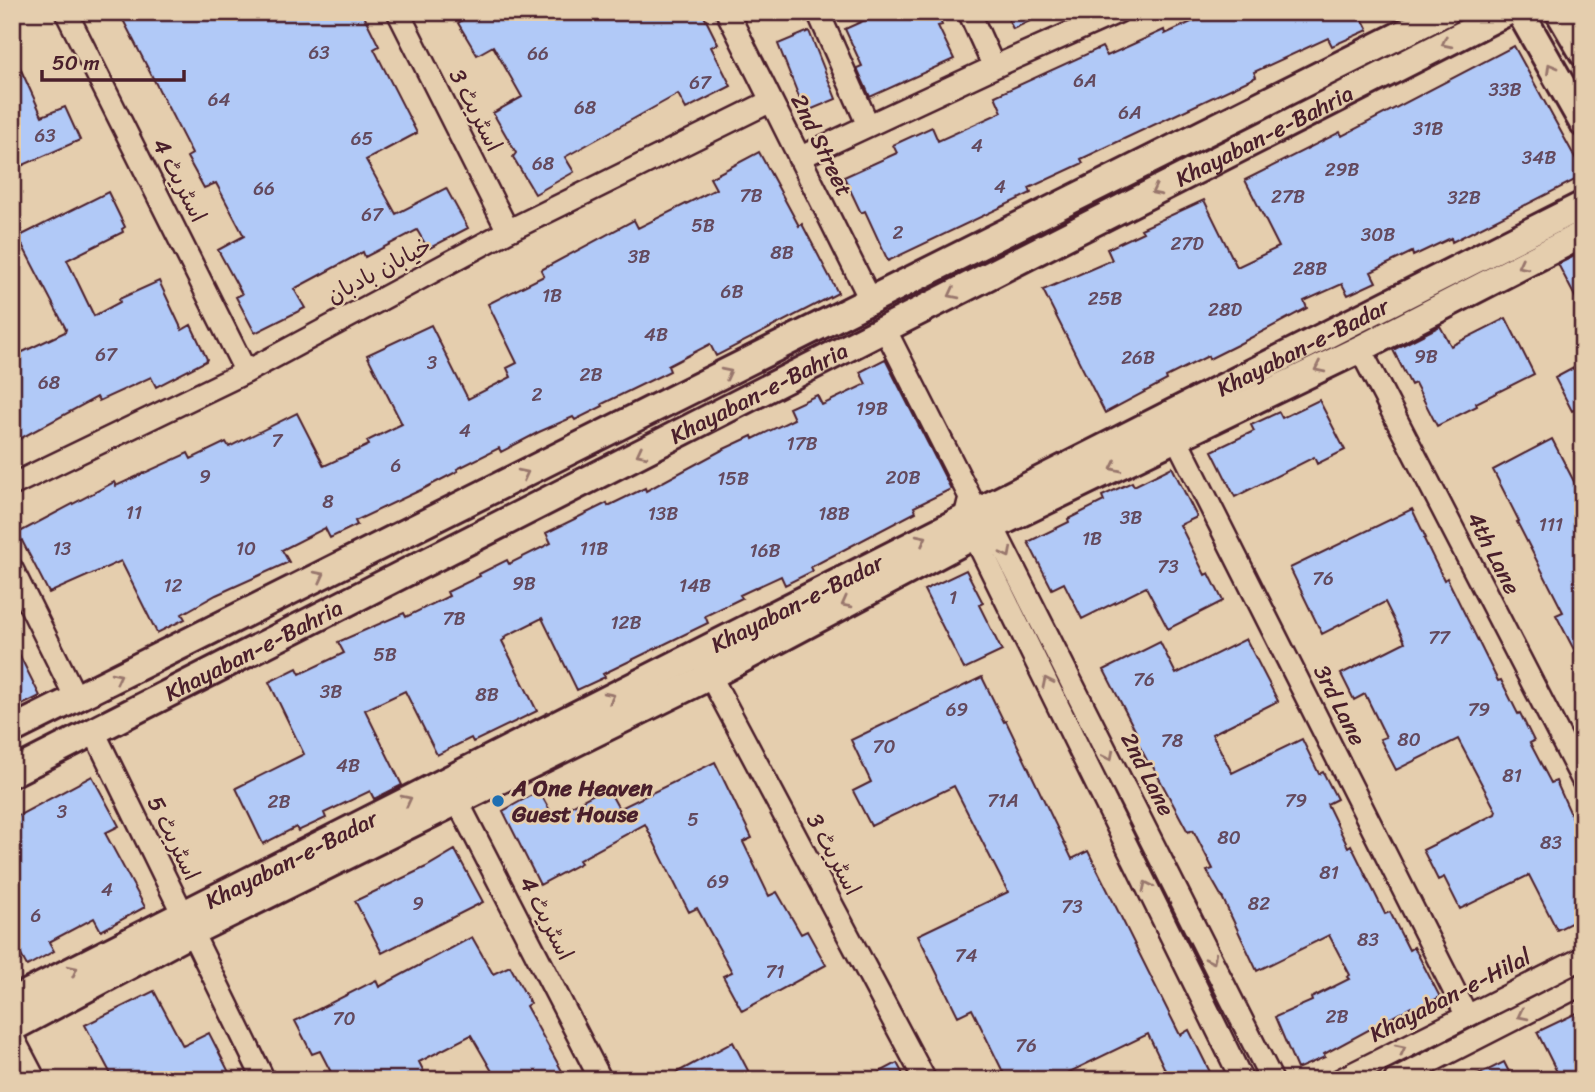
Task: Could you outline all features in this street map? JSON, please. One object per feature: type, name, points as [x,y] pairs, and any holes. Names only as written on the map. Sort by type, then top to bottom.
[{"type":"main road","name":"Khayaban-e-Bahria","points":[[12,730],[1446,12]]},
{"type":"main road","name":"Khayaban-e-Bahria","points":[[12,773],[1507,12]]},
{"type":"main road","points":[[1520,12],[1583,123]]},
{"type":"main road","points":[[1565,17],[1583,53]]},
{"type":"main road","points":[[1180,146],[1195,171]]},
{"type":"main road","name":"Khayaban-e-Badar","points":[[1171,428],[1583,205]]},
{"type":"main road","name":"Khayaban-e-Badar","points":[[12,1001],[186,923],[704,664],[977,517],[1171,428],[1360,349],[1583,234]]},
{"type":"main road","name":"Khayaban-e-Badar","points":[[12,1028],[186,923]]},
{"type":"street","name":"اسٹریٹ 4","points":[[66,12],[246,372]]},
{"type":"street","name":"اسٹریٹ 3","points":[[398,12],[508,231]]},
{"type":"street","name":"2nd Street","points":[[727,12],[871,301]]},
{"type":"street","points":[[818,12],[868,125]]},
{"type":"street","points":[[969,12],[993,66]]},
{"type":"street","points":[[799,158],[993,66],[1118,12]]},
{"type":"street","name":"خیابان بادبان","points":[[12,485],[246,372],[508,231],[771,101]]},
{"type":"street","points":[[885,329],[977,517],[1242,1080]]},
{"type":"street","name":"4th Lane","points":[[1360,349],[1583,781]]},
{"type":"street","name":"3rd Lane","points":[[1171,428],[1467,1016]]},
{"type":"street","name":"2nd Lane","points":[[977,517],[1272,1080]]},
{"type":"street","points":[[12,569],[76,698]]},
{"type":"street","name":"اسٹریٹ 3","points":[[704,664],[925,1080]]},
{"type":"street","name":"اسٹریٹ 5","points":[[94,732],[264,1080]]},
{"type":"street","name":"اسٹریٹ 4","points":[[452,790],[601,1080]]},
{"type":"street","name":"Khayaban-e-Hilal","points":[[1340,1080],[1583,958]]},
{"type":"street","points":[[1395,1080],[1583,984]]},
{"type":"street","points":[[12,1036],[35,1080]]},
{"type":"building","points":[[119,12],[362,12],[379,46],[374,49],[417,133],[366,160],[396,214],[446,188],[468,228],[430,248],[417,230],[365,257],[363,252],[294,289],[305,308],[255,333],[236,297],[242,294],[218,250],[244,236],[216,183],[204,188],[187,157],[192,154]]},
{"type":"building","points":[[473,12],[702,12],[718,44],[711,47],[731,86],[686,109],[678,94],[565,157],[574,172],[535,194],[513,157],[516,153],[493,113],[522,97],[493,46],[477,55],[458,23]]},
{"type":"building","points":[[883,12],[937,12],[942,25],[938,26],[954,59],[870,97],[857,68],[862,66],[845,29]]},
{"type":"building","points":[[1005,12],[1049,12],[1013,29]]},
{"type":"building","points":[[1213,12],[1359,12],[1368,30],[1332,46],[1328,38],[1254,72],[1256,77],[1081,159],[1083,163],[1029,188],[1031,193],[888,261],[865,211],[861,213],[844,177],[897,153],[893,145],[932,127],[938,141],[1002,112],[995,96],[1102,47],[1107,56],[1164,30],[1165,34]]},
{"type":"building","points":[[809,31],[836,99],[805,112],[778,44]]},
{"type":"building","points":[[1514,46],[1583,176],[1452,242],[1451,238],[1413,256],[1412,252],[1371,272],[1376,282],[1348,295],[1342,284],[1304,301],[1307,308],[1209,359],[1208,356],[1166,377],[1167,380],[1105,413],[1043,290],[1112,260],[1107,249],[1143,232],[1141,229],[1204,200],[1237,267],[1279,247],[1245,180],[1340,132],[1342,136]]},
{"type":"building","points":[[12,50],[42,116],[65,107],[80,140],[12,170]]},
{"type":"building","points":[[759,152],[799,226],[802,224],[838,293],[716,356],[710,344],[668,366],[670,371],[602,404],[603,406],[575,420],[573,417],[539,432],[501,452],[499,448],[425,488],[355,521],[357,525],[330,538],[325,528],[282,550],[289,562],[216,595],[182,614],[185,619],[157,633],[121,561],[49,593],[18,533],[114,482],[116,486],[188,453],[191,459],[226,442],[229,447],[297,413],[324,466],[369,445],[367,441],[402,424],[367,355],[431,325],[468,399],[511,377],[507,368],[517,363],[488,304],[544,276],[541,270],[634,220],[638,228],[716,189],[710,178]]},
{"type":"building","points":[[108,192],[125,227],[123,232],[67,260],[94,316],[120,302],[119,299],[159,281],[182,330],[191,325],[207,359],[156,387],[151,377],[99,401],[97,397],[12,443],[12,357],[65,332],[66,329],[18,237]]},
{"type":"building","points":[[1583,252],[1583,312],[1558,264]]},
{"type":"building","points":[[1506,318],[1534,374],[1437,426],[1415,383],[1411,385],[1393,350],[1440,326],[1451,346]]},
{"type":"building","points":[[885,359],[951,489],[914,507],[916,512],[811,567],[813,571],[785,585],[781,576],[740,595],[742,598],[705,616],[708,623],[603,674],[605,677],[577,690],[542,618],[504,637],[502,641],[537,711],[473,742],[471,738],[437,755],[405,691],[365,710],[402,785],[374,799],[370,791],[324,813],[326,818],[298,831],[296,827],[263,844],[236,788],[304,754],[269,682],[297,668],[300,674],[344,653],[338,642],[404,613],[406,617],[449,596],[447,592],[480,576],[479,574],[507,560],[509,564],[551,543],[546,533],[607,503],[608,506],[645,488],[646,491],[724,449],[752,436],[753,439],[794,419],[789,408],[817,395],[822,405],[866,384],[860,372]]},
{"type":"building","points":[[1583,363],[1583,406],[1572,411],[1555,378]]},
{"type":"building","points":[[1319,400],[1345,450],[1317,464],[1314,457],[1235,497],[1212,451],[1254,431],[1251,425],[1279,412],[1282,418]]},
{"type":"building","points":[[1552,439],[1583,499],[1583,667],[1556,615],[1563,612],[1493,470]]},
{"type":"building","points":[[1172,467],[1197,517],[1180,525],[1205,575],[1209,573],[1223,601],[1168,629],[1146,587],[1082,619],[1064,583],[1052,589],[1028,542],[1104,501],[1102,496],[1132,482],[1134,486]]},
{"type":"building","points":[[1412,509],[1444,580],[1447,578],[1498,681],[1501,680],[1518,714],[1520,713],[1534,741],[1530,743],[1551,783],[1556,781],[1583,841],[1583,917],[1557,930],[1529,875],[1460,909],[1444,877],[1438,880],[1423,850],[1495,814],[1496,811],[1458,739],[1396,770],[1380,739],[1386,737],[1365,694],[1354,700],[1341,674],[1405,642],[1385,602],[1322,634],[1290,568]]},
{"type":"building","points":[[966,570],[983,603],[979,605],[1002,651],[964,669],[924,590]]},
{"type":"building","points":[[1246,639],[1278,701],[1212,734],[1232,773],[1302,739],[1319,774],[1323,772],[1337,799],[1327,804],[1348,847],[1351,845],[1385,914],[1390,912],[1409,950],[1414,947],[1440,997],[1413,1011],[1411,1007],[1324,1054],[1325,1057],[1297,1069],[1275,1017],[1312,1001],[1311,998],[1349,979],[1347,977],[1350,975],[1329,935],[1257,971],[1207,871],[1213,869],[1193,830],[1188,832],[1152,765],[1150,766],[1134,736],[1137,734],[1104,670],[1160,642],[1176,674]]},
{"type":"building","points":[[12,640],[40,696],[12,710]]},
{"type":"building","points":[[982,677],[1072,859],[1088,851],[1180,1035],[1189,1030],[1214,1080],[1170,1080],[1148,1034],[1053,1080],[1007,1080],[972,1009],[958,1016],[918,935],[1008,892],[954,786],[871,826],[853,791],[871,782],[851,740]]},
{"type":"building","points":[[715,762],[752,838],[743,842],[769,896],[777,892],[801,934],[807,931],[826,965],[742,1011],[723,976],[732,972],[697,908],[689,912],[645,824],[540,885],[503,811],[539,791],[553,816],[607,787],[619,809]]},
{"type":"building","points":[[92,776],[119,826],[105,833],[145,907],[101,931],[94,918],[49,942],[54,951],[27,966],[21,955],[12,960],[12,819]]},
{"type":"building","points":[[455,850],[483,902],[382,953],[355,901]]},
{"type":"building","points":[[472,937],[493,974],[510,966],[530,1003],[526,1006],[567,1080],[497,1080],[471,1035],[419,1062],[428,1080],[335,1080],[320,1051],[312,1054],[295,1021],[376,980],[379,987]]},
{"type":"building","points":[[154,991],[183,1046],[209,1033],[233,1080],[114,1080],[85,1025]]},
{"type":"building","points":[[1583,1010],[1583,1080],[1561,1080],[1537,1032]]},
{"type":"building","points":[[733,1042],[753,1080],[663,1080]]},
{"type":"building","points":[[1504,1062],[1513,1080],[1468,1080]]},
{"type":"building","points":[[897,1063],[906,1080],[865,1080]]},
{"type":"place","name":"A One Heaven Guest House","points":[[498,801]]}]
